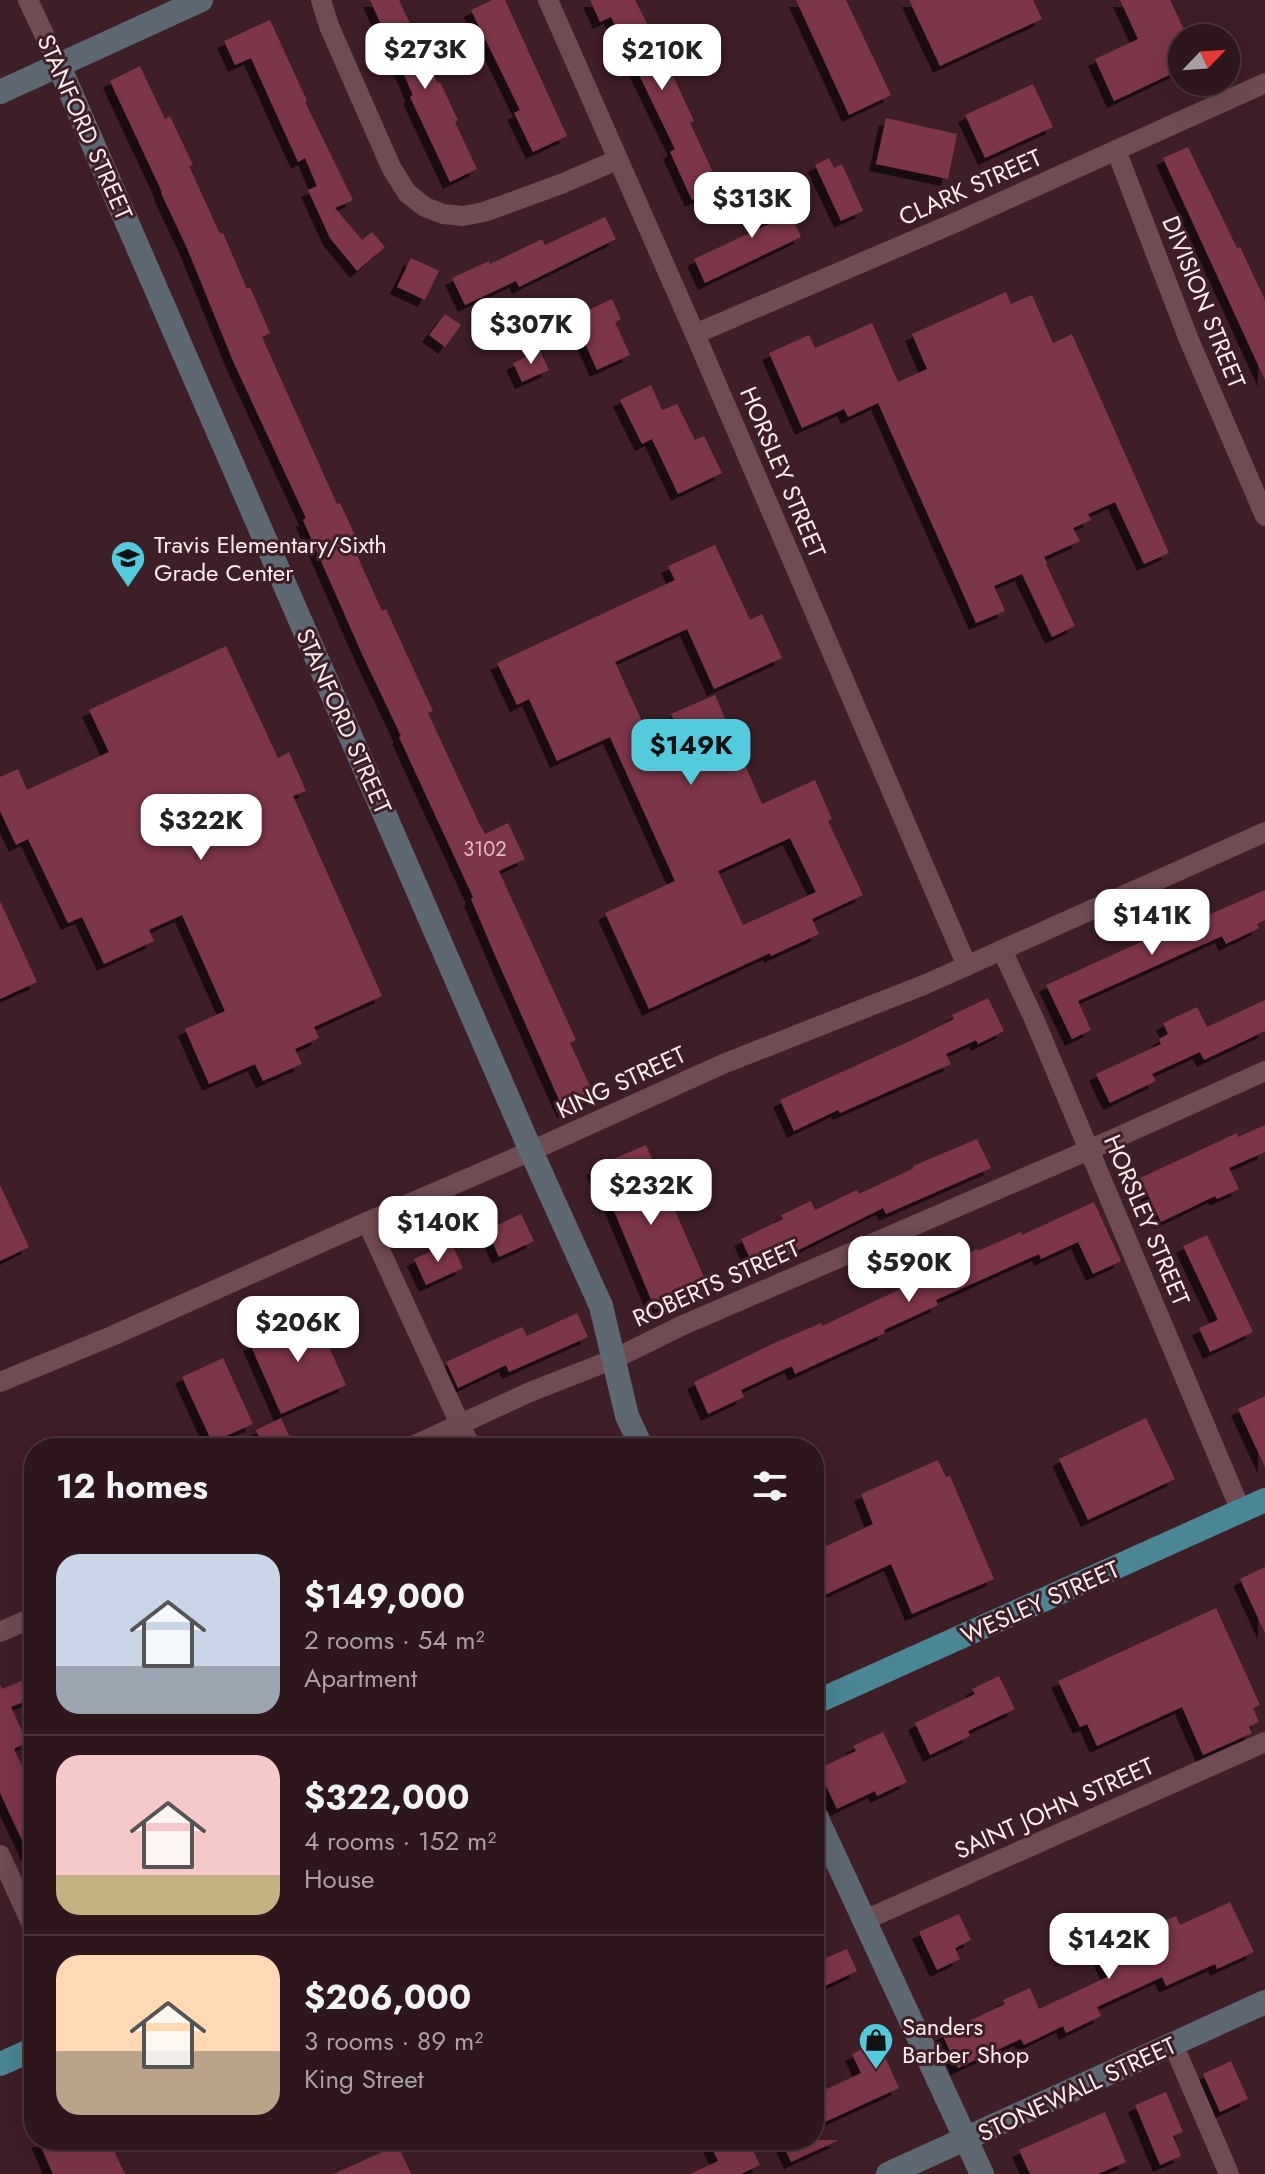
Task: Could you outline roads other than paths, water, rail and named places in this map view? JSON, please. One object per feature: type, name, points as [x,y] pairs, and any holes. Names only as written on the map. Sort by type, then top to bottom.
[{"type":"main road","name":"WESLEY STREET","points":[[824,1699],[1265,1500]]},
{"type":"main road","points":[[0,2064],[24,2053]]},
{"type":"street","name":"STANFORD STREET","points":[[28,0],[601,1306],[627,1416],[637,1438]]},
{"type":"street","points":[[0,92],[201,0]]},
{"type":"street","points":[[321,0],[329,26],[391,167],[407,193],[425,207],[443,214],[463,216],[484,212],[617,160]]},
{"type":"street","name":"HORSLEY STREET","points":[[548,0],[967,966]]},
{"type":"street","name":"CLARK STREET","points":[[695,334],[959,221],[1265,83]]},
{"type":"street","name":"DIVISION STREET","points":[[1116,150],[1189,340],[1265,516]]},
{"type":"street","name":"KING STREET","points":[[0,1382],[112,1336],[723,1064],[926,984],[1265,832]]},
{"type":"street","name":"HORSLEY STREET","points":[[1002,950],[1241,1511]]},
{"type":"street","name":"ROBERTS STREET","points":[[430,1438],[1265,1071]]},
{"type":"street","points":[[367,1222],[466,1438]]},
{"type":"street","points":[[0,1632],[24,1621]]},
{"type":"street","name":"SAINT JOHN STREET","points":[[865,1920],[1265,1742]]},
{"type":"street","points":[[824,1833],[982,2174]]},
{"type":"street","points":[[0,1855],[24,1907]]},
{"type":"street","name":"STONEWALL STREET","points":[[888,2174],[1265,2002]]},
{"type":"street","points":[[1173,2044],[1229,2174]]},
{"type":"place","name":"Travis Elementary/Sixth Grade Center","points":[[128,589]]},
{"type":"place","name":"Sanders Barber Shop","points":[[876,2071]]}]
